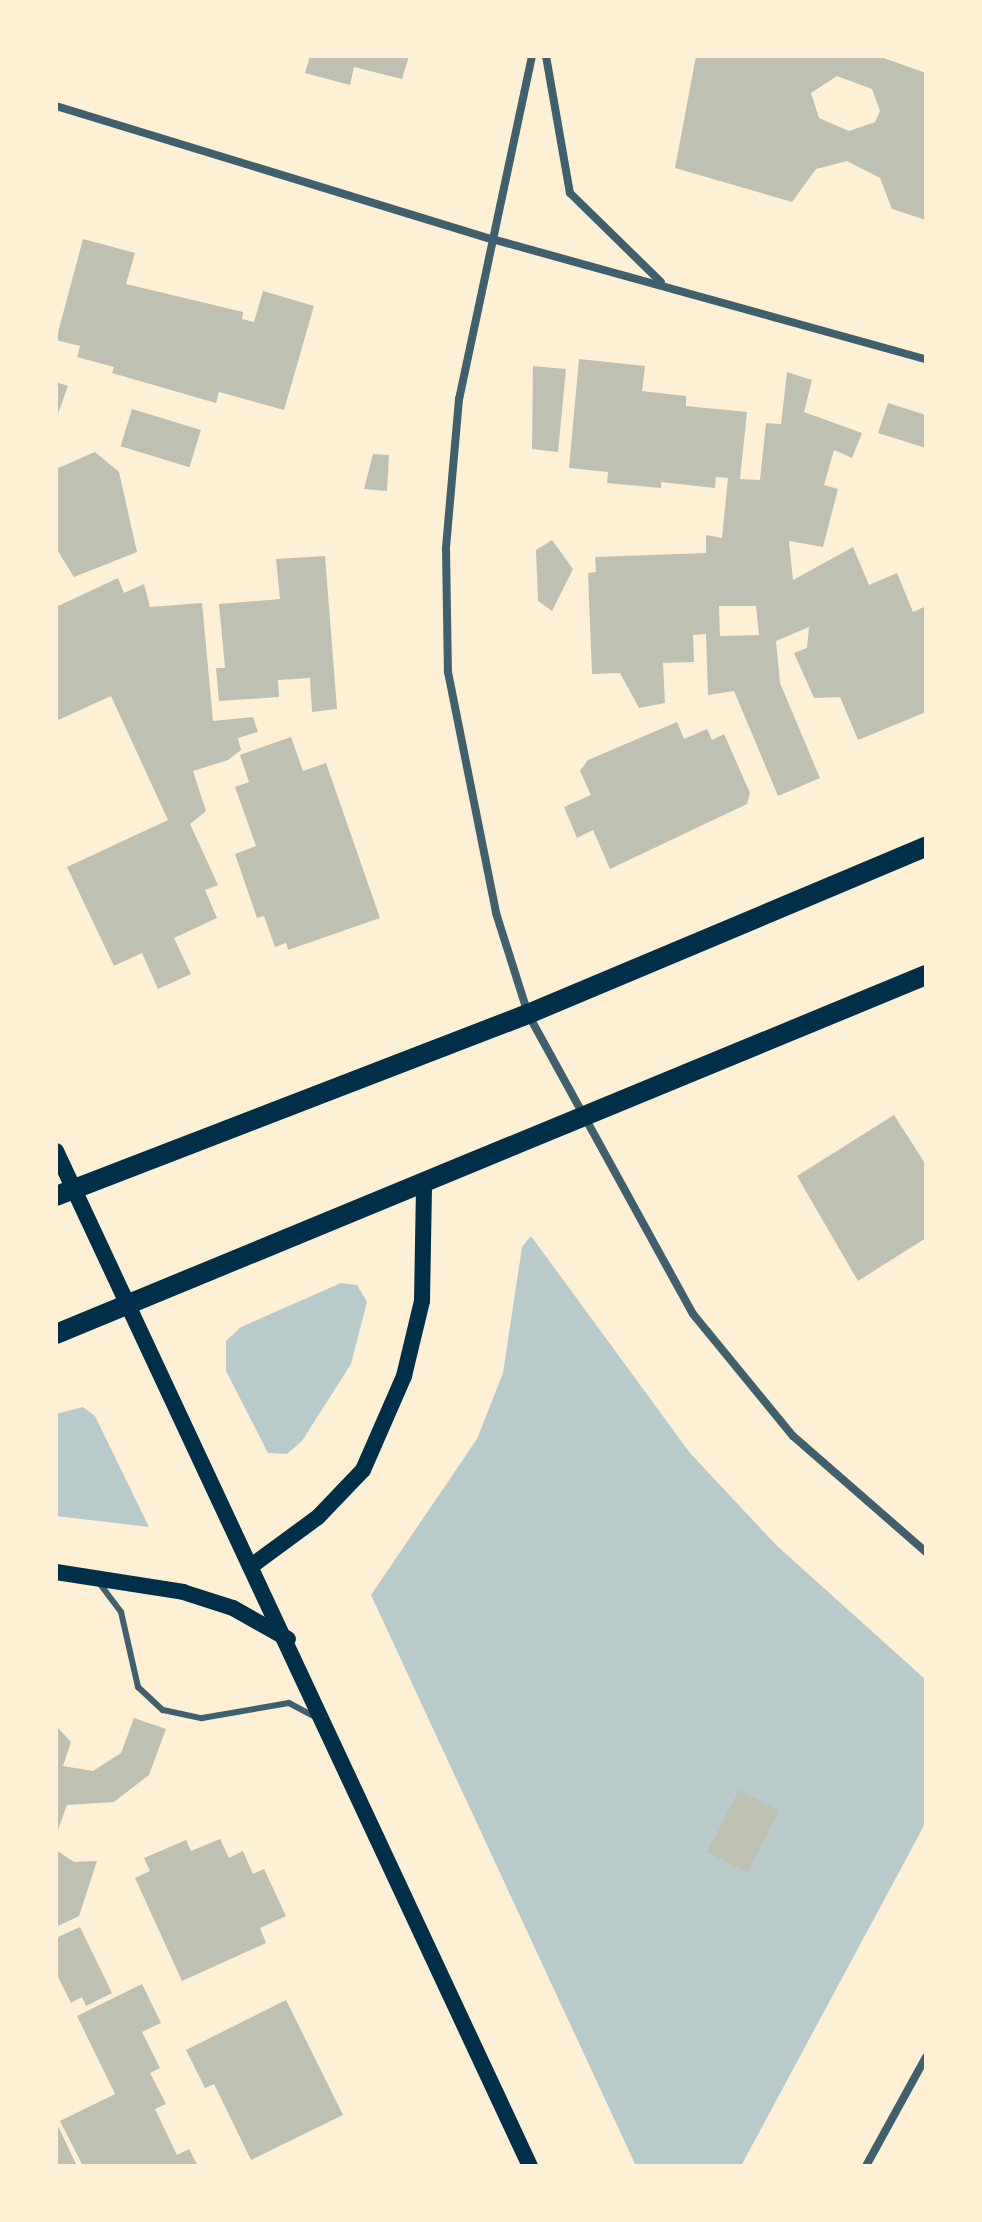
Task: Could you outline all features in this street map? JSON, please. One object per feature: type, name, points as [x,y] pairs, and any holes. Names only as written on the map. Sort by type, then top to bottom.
[{"type":"main road","points":[[64,1193],[528,1014],[926,847]]},
{"type":"main road","points":[[56,1334],[584,1121],[926,975]]},
{"type":"main road","points":[[56,1151],[64,1193],[125,1305],[254,1564],[530,2166]]},
{"type":"main road","points":[[254,1564],[318,1517],[363,1470],[404,1376],[422,1301],[424,1186]]},
{"type":"main road","points":[[56,1572],[208,1600],[288,1639]]},
{"type":"street","points":[[532,56],[459,399],[446,549],[448,672],[466,789],[528,1014],[584,1121],[693,1314],[793,1436],[926,1552]]},
{"type":"street","points":[[546,56],[570,193],[663,284]]},
{"type":"street","points":[[56,106],[492,239],[926,359]]},
{"type":"street","points":[[866,2166],[926,2057]]},
{"type":"lane","points":[[95,1577],[121,1612],[138,1687],[163,1710],[202,1718],[289,1703],[327,1723]]},
{"type":"shaded area","points":[[531,1236],[690,1453],[776,1545],[926,1680],[926,1822],[741,2166],[636,2166],[371,1595],[477,1439],[503,1373],[522,1247]]},
{"type":"shaded area","points":[[341,1283],[357,1285],[367,1302],[351,1364],[302,1441],[287,1454],[268,1453],[226,1371],[226,1341],[241,1327]]},
{"type":"shaded area","points":[[83,1407],[95,1416],[149,1527],[56,1516],[56,1414]]},
{"type":"building","points":[[310,56],[409,56],[402,79],[354,67],[350,85],[305,73]]},
{"type":"building","points":[[696,56],[878,56],[926,73],[926,220],[892,209],[880,178],[847,161],[816,169],[792,202],[675,168]],"holes":[[[837,76],[872,89],[880,111],[875,122],[849,131],[819,118],[811,93]]]},
{"type":"building","points":[[83,239],[135,253],[126,284],[243,312],[242,319],[254,322],[263,291],[314,306],[284,410],[219,392],[216,403],[112,373],[114,367],[77,357],[80,346],[56,340]]},
{"type":"building","points":[[579,359],[645,366],[642,391],[686,396],[686,406],[747,412],[740,479],[760,480],[766,423],[781,424],[787,372],[812,380],[804,412],[862,433],[852,458],[834,450],[824,485],[838,489],[823,547],[789,541],[793,580],[853,547],[869,585],[897,573],[913,612],[926,606],[926,712],[858,740],[840,697],[814,698],[794,653],[807,648],[809,627],[776,641],[780,683],[820,778],[778,796],[734,691],[708,695],[706,634],[693,635],[694,662],[663,663],[665,703],[639,708],[620,673],[592,674],[588,573],[596,572],[595,557],[706,553],[706,535],[722,538],[728,478],[716,477],[715,488],[661,482],[661,488],[607,483],[608,472],[569,468]],"holes":[[[719,606],[756,606],[759,635],[720,636]]]},
{"type":"building","points":[[533,366],[566,369],[558,452],[532,449]]},
{"type":"building","points":[[56,382],[68,386],[56,419]]},
{"type":"building","points":[[888,403],[926,415],[926,448],[878,433]]},
{"type":"building","points":[[132,409],[201,430],[189,467],[121,446]]},
{"type":"building","points":[[95,452],[119,472],[137,552],[74,577],[56,548],[56,469]]},
{"type":"building","points":[[373,454],[389,455],[387,491],[364,489]]},
{"type":"building","points":[[552,540],[573,569],[552,611],[538,601],[536,550]]},
{"type":"building","points":[[325,556],[337,709],[312,712],[310,678],[278,680],[279,697],[219,701],[216,668],[225,668],[219,604],[280,599],[276,559]]},
{"type":"building","points":[[118,578],[124,593],[144,584],[150,607],[202,603],[213,721],[253,717],[258,732],[238,738],[241,750],[228,760],[193,771],[206,811],[190,824],[218,885],[205,890],[217,918],[174,938],[191,974],[158,989],[142,953],[114,966],[67,867],[168,820],[111,696],[56,721],[56,607]]},
{"type":"building","points":[[677,722],[684,739],[707,729],[712,740],[724,734],[750,793],[747,804],[610,869],[593,830],[577,838],[564,807],[591,795],[580,771],[588,760]]},
{"type":"building","points":[[291,737],[303,771],[326,763],[380,918],[288,950],[286,943],[275,947],[264,916],[257,918],[235,854],[256,846],[235,787],[249,782],[240,755]]},
{"type":"building","points":[[894,1115],[926,1165],[926,1238],[858,1281],[797,1176]]},
{"type":"building","points":[[134,1718],[166,1729],[149,1775],[114,1802],[67,1805],[56,1835],[56,1726],[71,1742],[63,1766],[93,1771],[121,1753]]},
{"type":"building","points":[[739,1790],[779,1810],[747,1873],[707,1852]]},
{"type":"building","points":[[220,1839],[229,1858],[243,1851],[253,1874],[264,1869],[286,1916],[260,1928],[266,1943],[182,1981],[135,1878],[150,1871],[144,1858],[186,1840],[191,1851]]},
{"type":"building","points":[[56,1850],[74,1862],[97,1861],[79,1916],[56,1927]]},
{"type":"building","points":[[80,1927],[112,1993],[86,2006],[82,1997],[71,2003],[56,1973],[56,1938]]},
{"type":"building","points":[[142,1984],[161,2023],[142,2032],[160,2068],[150,2073],[166,2104],[155,2109],[177,2155],[189,2149],[198,2166],[83,2166],[60,2121],[115,2094],[77,2016]]},
{"type":"building","points":[[286,2000],[343,2115],[251,2160],[214,2084],[205,2088],[186,2050]]},
{"type":"building","points":[[56,2122],[77,2166],[56,2166]]}]
